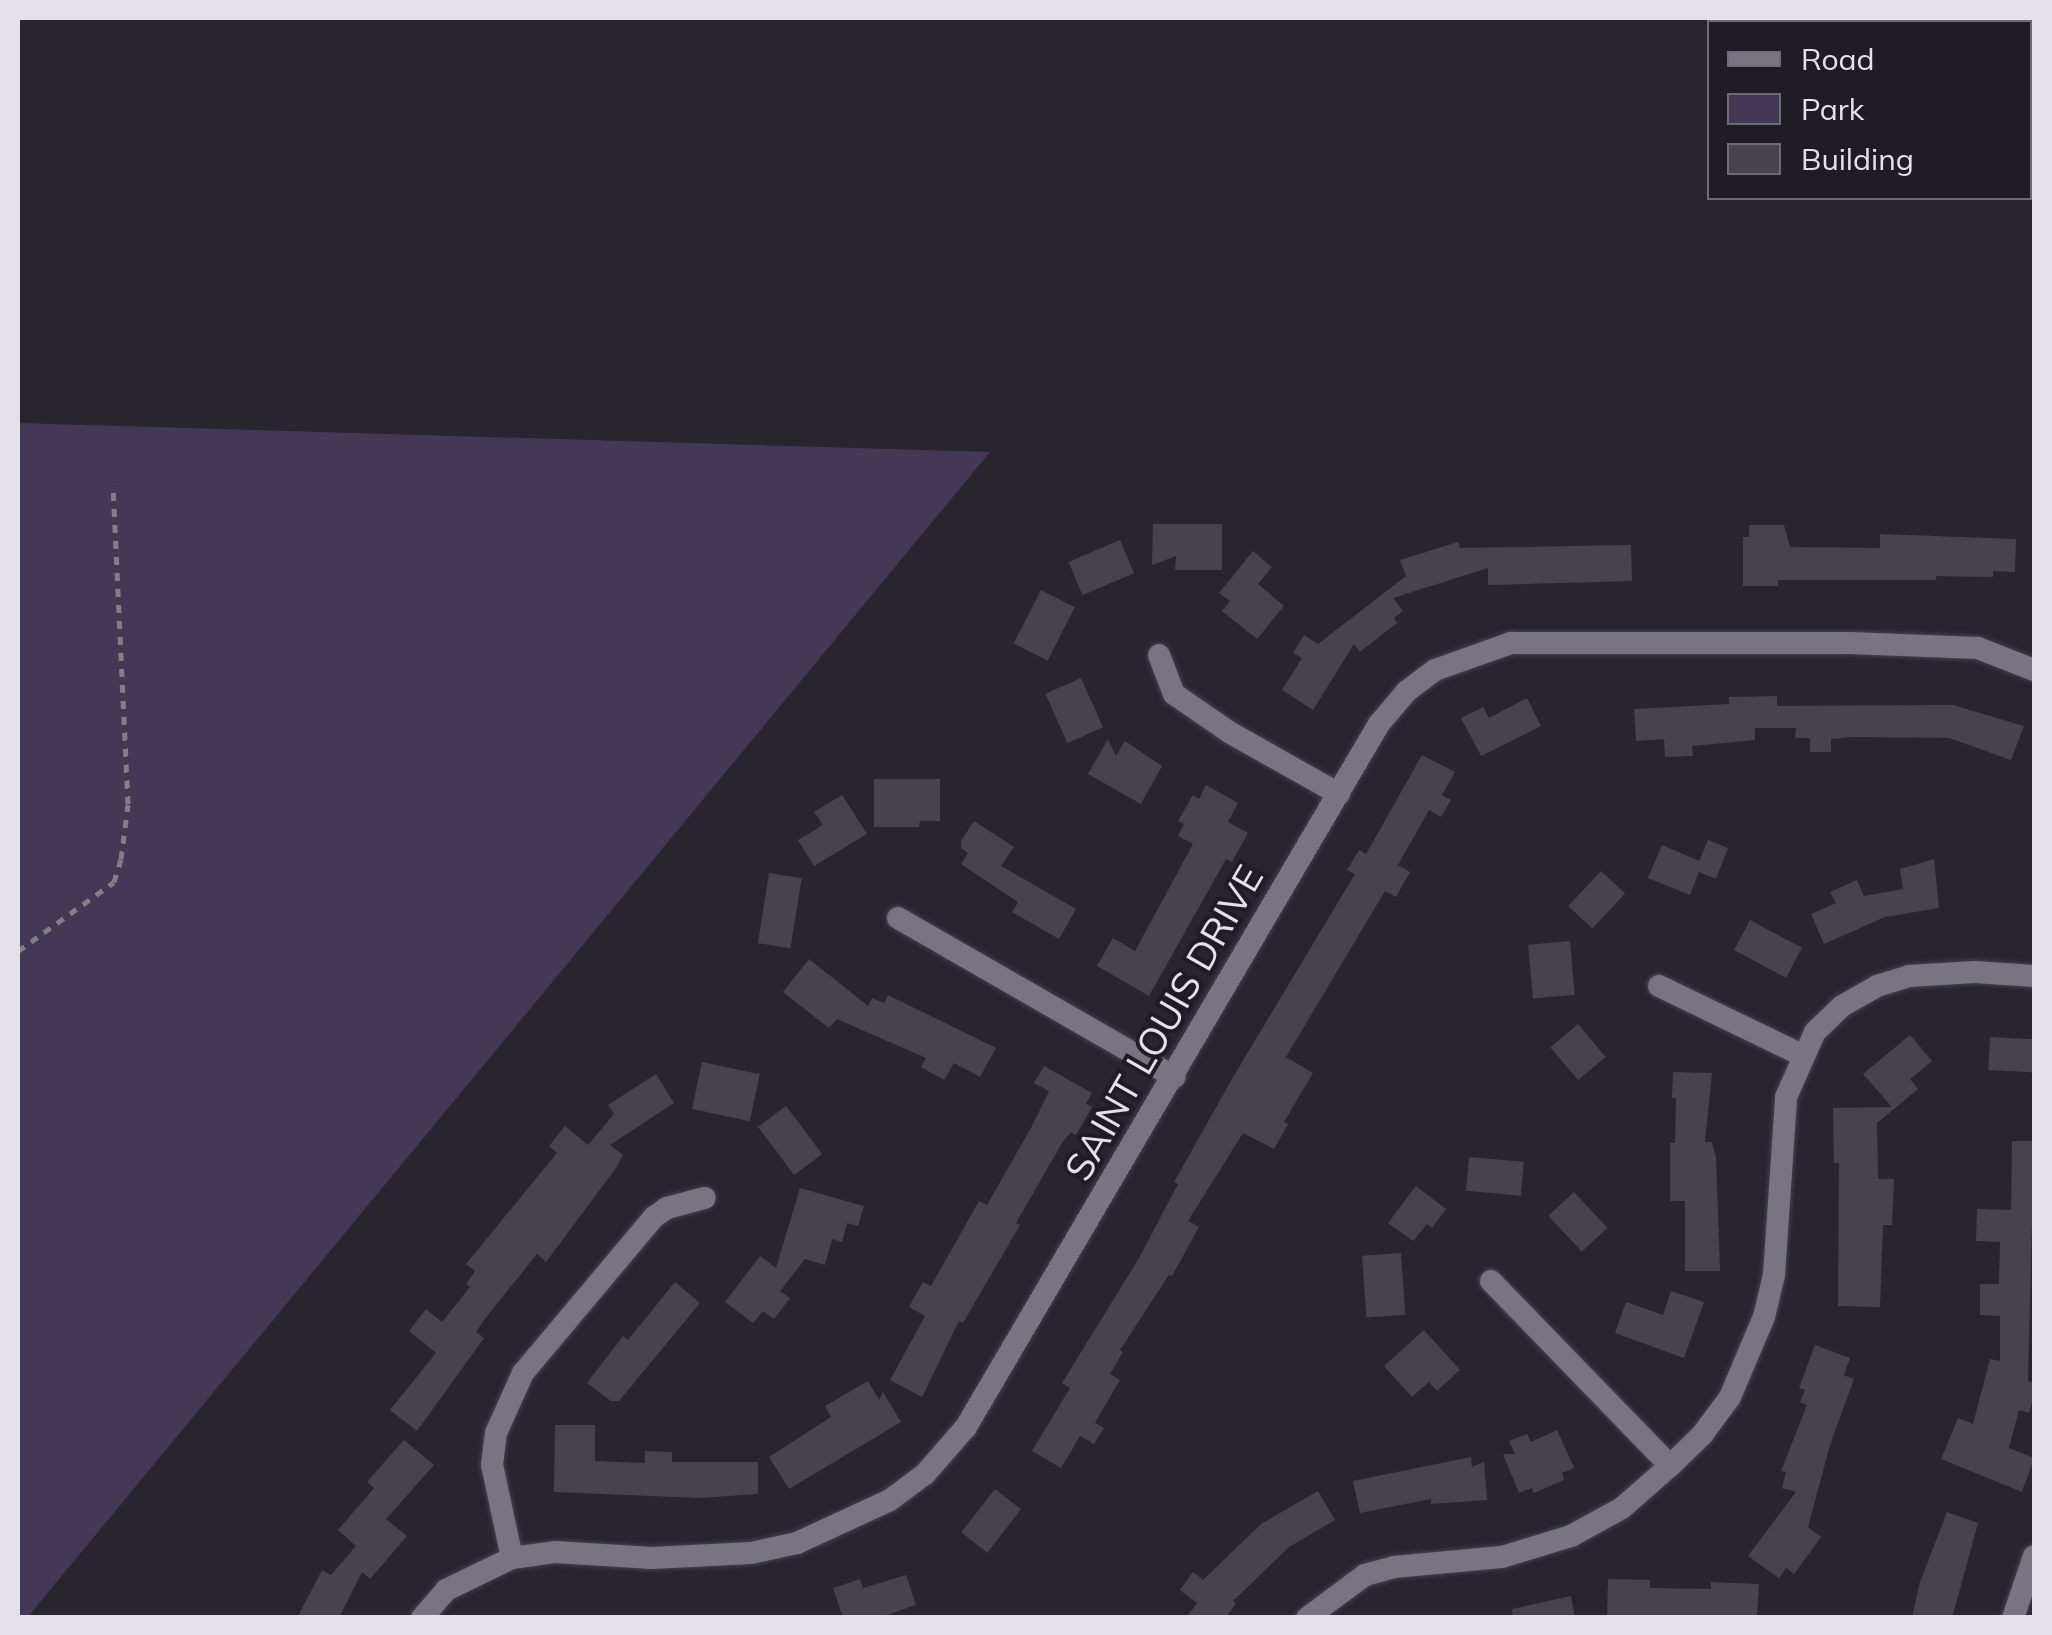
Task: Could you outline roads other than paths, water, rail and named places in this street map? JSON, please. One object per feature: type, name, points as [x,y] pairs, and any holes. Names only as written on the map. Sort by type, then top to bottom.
[{"type":"street","name":"SAINT LOUIS DRIVE","points":[[422,1618],[446,1590],[512,1558],[554,1552],[652,1558],[751,1553],[797,1544],[890,1500],[924,1474],[966,1427],[1379,724],[1407,691],[1435,670],[1511,644],[1850,643],[1978,648],[2034,670]]},
{"type":"street","points":[[1159,655],[1174,694],[1229,732],[1338,794]]},
{"type":"street","points":[[898,918],[1174,1076]]},
{"type":"street","points":[[1308,1618],[1366,1575],[1394,1567],[1502,1556],[1571,1536],[1622,1508],[1670,1466],[1702,1435],[1730,1397],[1764,1317],[1774,1275],[1786,1098],[1815,1032],[1842,1006],[1877,986],[1909,976],[2034,976]]},
{"type":"street","points":[[1659,986],[1802,1055]]},
{"type":"street","points":[[512,1558],[492,1465],[496,1433],[522,1373],[654,1218],[667,1208],[705,1198]]},
{"type":"street","points":[[1491,1281],[1670,1466]]},
{"type":"street","points":[[2014,1618],[2034,1556]]}]
